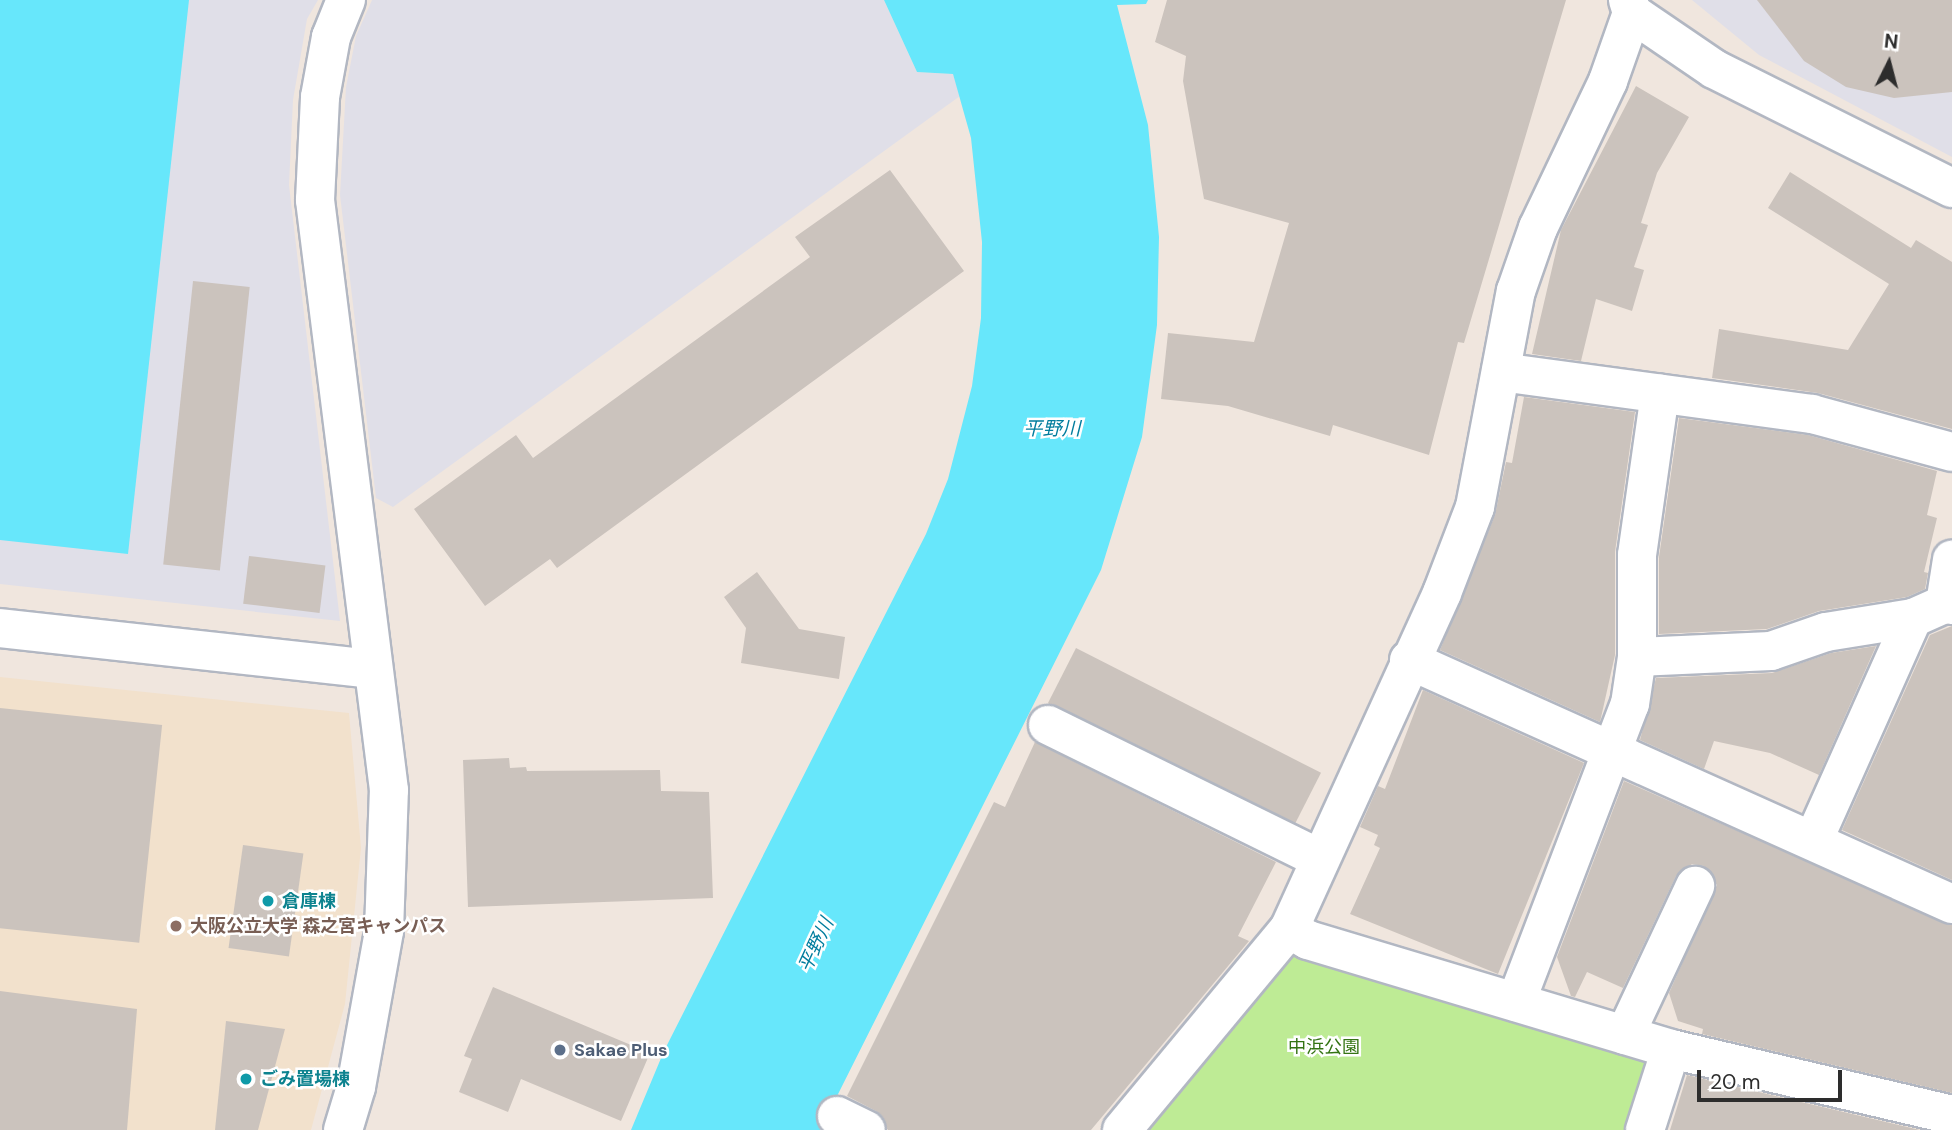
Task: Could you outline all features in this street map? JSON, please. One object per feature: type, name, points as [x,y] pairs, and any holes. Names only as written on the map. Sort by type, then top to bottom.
[{"type":"street","points":[[343,1130],[356,1087],[387,908],[389,790],[315,200],[320,97],[331,37],[346,0]]},
{"type":"street","points":[[1122,1130],[1289,929],[1409,660],[1442,593],[1475,507],[1517,291],[1538,228],[1608,81],[1630,6],[1714,69],[1952,188]]},
{"type":"street","points":[[1501,372],[1812,414],[1952,452]]},
{"type":"street","points":[[1516,1002],[1630,704],[1637,657],[1637,555],[1646,461],[1660,394]]},
{"type":"street","points":[[1814,839],[1937,609],[1952,560]]},
{"type":"street","points":[[1637,657],[1771,651],[1826,632],[1937,609]]},
{"type":"street","points":[[0,628],[373,669]]},
{"type":"street","points":[[1409,660],[1814,839],[1952,904]]},
{"type":"street","points":[[1048,725],[1320,859]]},
{"type":"street","points":[[1625,1035],[1695,886]]},
{"type":"street","points":[[1289,929],[1308,940],[1671,1049],[1952,1115]]},
{"type":"street","points":[[1645,1130],[1671,1049]]},
{"type":"shaded area","points":[[0,0],[318,0],[307,19],[293,100],[289,185],[340,621],[0,584]]},
{"type":"shaded area","points":[[372,0],[884,0],[917,72],[953,74],[960,96],[393,507],[376,498],[340,195],[346,87],[356,36]]},
{"type":"shaded area","points":[[1692,0],[1952,0],[1952,157],[1759,55]]},
{"type":"shaded area","name":"大阪公立大学 森之宮キャンパス","points":[[0,677],[349,713],[361,848],[345,1004],[311,1130],[0,1130]]},
{"type":"green space","name":"中浜公園","points":[[1295,952],[1513,1009],[1651,1063],[1628,1130],[1144,1130]]},
{"type":"water","points":[[0,0],[189,0],[128,554],[0,540]]},
{"type":"water","name":"平野川","points":[[884,0],[1148,0],[1146,4],[1117,5],[1148,125],[1159,237],[1157,325],[1142,437],[1101,570],[820,1130],[631,1130],[664,1051],[926,534],[948,479],[972,386],[981,318],[982,242],[971,138],[953,74],[917,72]]},
{"type":"building","points":[[1167,0],[1566,0],[1464,343],[1458,342],[1429,455],[1333,425],[1330,436],[1228,406],[1161,399],[1168,333],[1254,342],[1289,223],[1204,199],[1183,81],[1186,56],[1155,42]]},
{"type":"building","points":[[1757,0],[1952,0],[1952,92],[1894,98],[1846,87],[1804,61]]},
{"type":"building","points":[[1636,86],[1689,117],[1657,173],[1641,223],[1648,225],[1634,267],[1644,270],[1632,311],[1596,299],[1581,361],[1532,354],[1561,230]]},
{"type":"building","points":[[890,170],[964,271],[557,568],[550,559],[485,606],[414,509],[516,435],[533,458],[810,257],[795,237]]},
{"type":"building","points":[[1790,172],[1911,248],[1916,240],[1952,262],[1952,429],[1818,393],[1712,378],[1719,329],[1848,350],[1889,284],[1768,208]]},
{"type":"building","points":[[193,281],[250,287],[220,570],[163,564]]},
{"type":"building","points":[[1524,397],[1635,412],[1615,552],[1615,655],[1600,722],[1440,650],[1495,515],[1506,462],[1512,463]]},
{"type":"building","points":[[1679,418],[1808,435],[1937,471],[1927,515],[1937,518],[1924,572],[1928,573],[1925,589],[1907,597],[1819,611],[1767,629],[1659,634],[1659,557]]},
{"type":"building","points":[[249,556],[325,565],[320,613],[243,604]]},
{"type":"building","points":[[757,572],[799,629],[845,637],[839,679],[741,663],[746,628],[724,597]]},
{"type":"building","points":[[1952,626],[1952,880],[1842,830],[1930,635]]},
{"type":"building","points":[[1876,646],[1819,775],[1770,753],[1714,741],[1704,769],[1640,740],[1656,678],[1772,673],[1831,653]]},
{"type":"building","points":[[1076,648],[1321,773],[1293,828],[1048,703]]},
{"type":"building","points":[[1423,690],[1584,763],[1498,974],[1350,914],[1380,848],[1374,845],[1378,835],[1360,827],[1378,786],[1385,789]]},
{"type":"building","points":[[0,708],[162,725],[139,943],[0,928]]},
{"type":"building","points":[[1035,742],[1276,862],[1238,936],[1249,941],[1091,1130],[888,1130],[876,1111],[847,1096],[994,802],[1005,807]]},
{"type":"building","points":[[509,758],[510,768],[526,767],[527,771],[660,770],[661,791],[709,792],[713,898],[468,907],[463,760]]},
{"type":"building","points":[[1624,781],[1952,925],[1952,1093],[1702,1034],[1703,1029],[1678,1021],[1669,993],[1717,885],[1704,866],[1692,864],[1676,876],[1623,988],[1587,972],[1575,997],[1571,996],[1557,957]]},
{"type":"building","name":"倉庫棟","points":[[243,845],[303,853],[289,956],[229,948]]},
{"type":"building","points":[[493,987],[650,1053],[621,1121],[521,1079],[508,1112],[459,1092],[472,1059],[464,1056]]},
{"type":"building","points":[[0,991],[137,1009],[127,1130],[0,1130]]},
{"type":"building","name":"ごみ置場棟","points":[[226,1021],[285,1029],[258,1130],[215,1130]]},
{"type":"building","points":[[1687,1075],[1920,1130],[1670,1130]]},
{"type":"place","name":"倉庫棟","points":[[268,901]]},
{"type":"place","name":"大阪公立大学 森之宮キャンパス","points":[[176,926]]},
{"type":"place","name":"Sakae Plus","points":[[560,1050]]},
{"type":"place","name":"ごみ置場棟","points":[[246,1079]]}]
